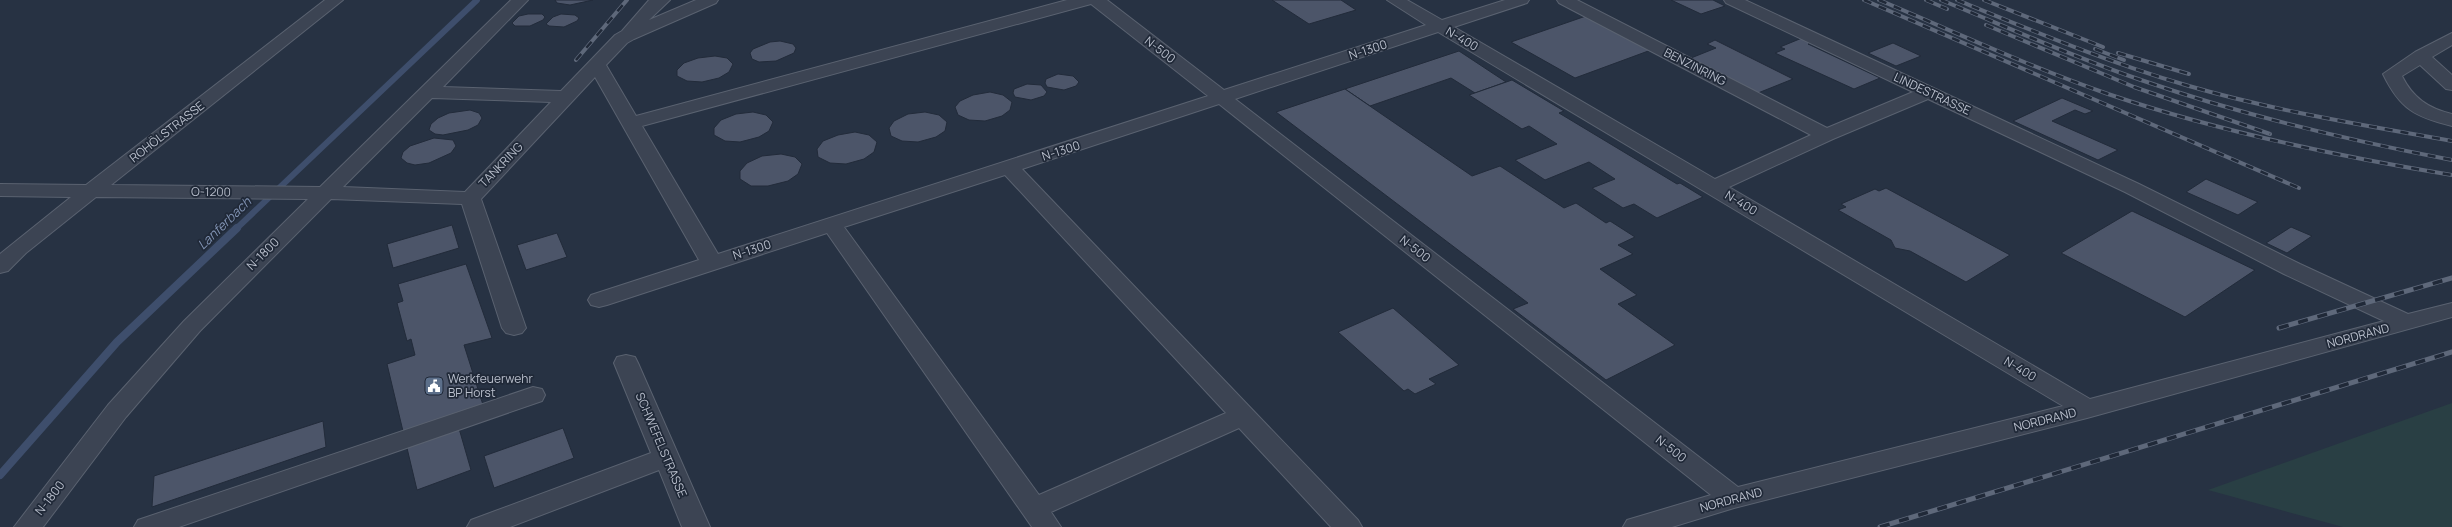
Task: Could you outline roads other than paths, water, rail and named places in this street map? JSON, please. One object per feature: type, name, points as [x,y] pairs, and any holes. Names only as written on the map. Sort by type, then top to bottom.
[{"type":"lane","name":"ROHÖLSTRASSE","points":[[0,266],[18,248],[335,0]]},
{"type":"lane","name":"N-1800","points":[[28,527],[117,411],[192,326],[520,0]]},
{"type":"lane","name":"TANKRING","points":[[514,328],[470,198],[596,65],[628,35],[654,4],[662,0]]},
{"type":"lane","name":"TANKRING","points":[[628,35],[710,0]]},
{"type":"lane","points":[[630,123],[1086,0]]},
{"type":"lane","name":"N-500","points":[[1096,0],[1734,498]]},
{"type":"lane","name":"N-400","points":[[1394,0],[1714,187],[2087,409]]},
{"type":"lane","name":"N-1300","points":[[599,300],[1009,168],[1521,0]]},
{"type":"lane","name":"BENZINRING","points":[[1565,0],[1826,135]]},
{"type":"lane","name":"LINDESTRASSE","points":[[1732,0],[2132,188],[2292,269],[2407,323]]},
{"type":"lane","points":[[2452,38],[2392,74],[2401,93],[2417,109],[2452,120]]},
{"type":"lane","points":[[2420,56],[2452,85]]},
{"type":"lane","points":[[596,65],[712,263]]},
{"type":"lane","points":[[426,92],[567,97]]},
{"type":"lane","points":[[1714,187],[1826,135],[1928,92]]},
{"type":"lane","points":[[1009,168],[1348,527]]},
{"type":"lane","name":"O-1200","points":[[0,190],[325,193],[470,198]]},
{"type":"lane","points":[[832,225],[1040,518],[1244,416]]},
{"type":"lane","name":"NORDRAND","points":[[1637,527],[1734,498],[2087,409],[2452,310]]},
{"type":"lane","name":"SCHWEFELSTRASSE","points":[[626,363],[696,527]]},
{"type":"lane","points":[[148,527],[533,395]]},
{"type":"lane","points":[[481,527],[667,457]]},
{"type":"waterway","name":"Lanferbach","points":[[236,229],[477,0]]},
{"type":"waterway","name":"Lanferbach","points":[[0,475],[117,342],[237,228]]},
{"type":"railway","points":[[576,60],[627,0]]},
{"type":"railway","points":[[1864,0],[2299,188]]},
{"type":"railway","points":[[1879,0],[2079,84],[2150,108],[2278,142],[2365,160],[2452,175]]},
{"type":"railway","points":[[1926,0],[1947,9]]},
{"type":"railway","points":[[1941,0],[2090,62],[2179,93],[2295,126],[2452,160]]},
{"type":"railway","points":[[1957,0],[2101,57],[2189,86],[2287,110],[2452,141]]},
{"type":"railway","points":[[1984,0],[2103,47]]},
{"type":"railway","points":[[1986,25],[2134,87],[2270,134]]},
{"type":"railway","points":[[2095,49],[2124,60]]},
{"type":"railway","points":[[2118,53],[2189,74]]},
{"type":"railway","points":[[2279,328],[2452,278]]},
{"type":"railway","points":[[1880,527],[2452,352]]},
{"type":"place","name":"Werkfeuerwehr BP Horst","points":[[434,386]]}]
